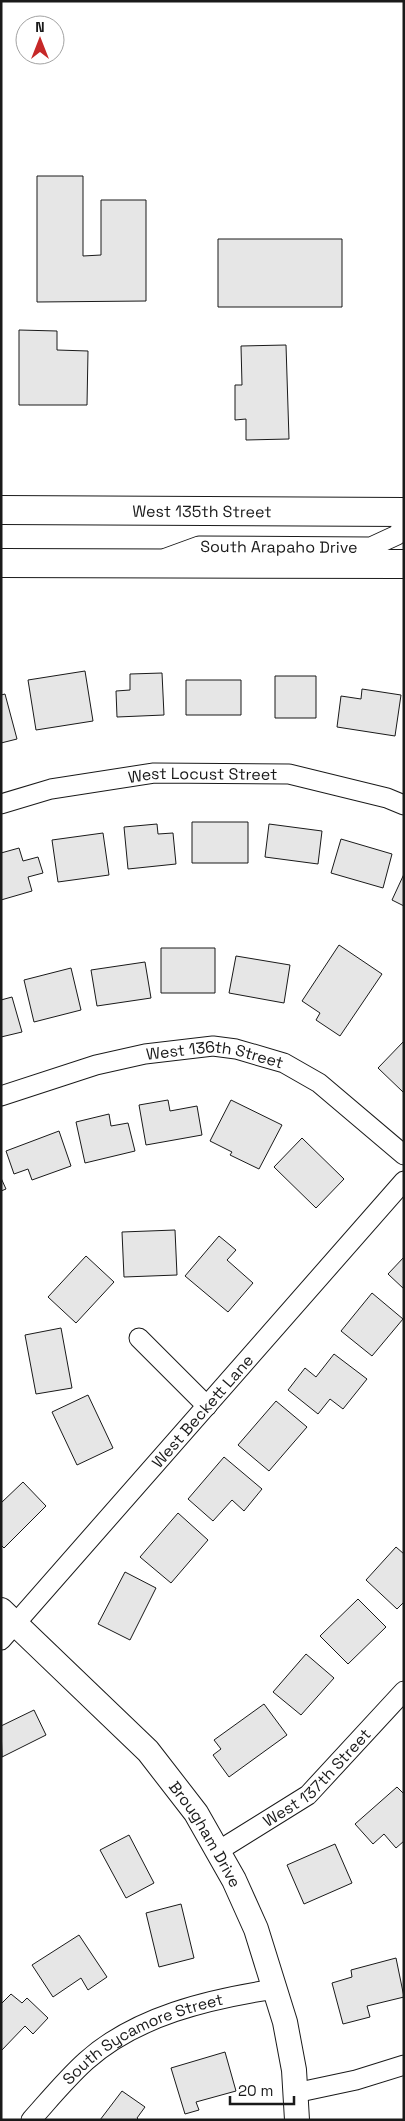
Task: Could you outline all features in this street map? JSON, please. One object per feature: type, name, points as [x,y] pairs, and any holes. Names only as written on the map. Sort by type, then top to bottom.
[{"type":"main road","name":"West 135th Street","points":[[1,510],[404,512]]},
{"type":"main road","points":[[1,563],[404,564]]},
{"type":"street","name":"South Arapaho Drive","points":[[148,564],[200,546],[370,547],[397,535],[404,525]]},
{"type":"street","name":"West Locust Street","points":[[1,804],[51,789],[154,772],[288,774],[387,798],[404,805]]},
{"type":"street","name":"West 136th Street","points":[[1,1096],[96,1065],[145,1054],[213,1046],[236,1049],[284,1063],[319,1083],[404,1155]]},
{"type":"street","name":"West Beckett Lane","points":[[6,1625],[207,1406],[404,1181]]},
{"type":"street","points":[[139,1338],[207,1406]]},
{"type":"street","name":"Brougham Drive","points":[[6,1625],[148,1751],[196,1813],[234,1880],[256,1929],[285,2022],[294,2070],[297,2120]]},
{"type":"street","name":"West 137th Street","points":[[218,1851],[308,1795],[404,1691]]},
{"type":"street","name":"South Sycamore Street","points":[[31,2120],[86,2061],[118,2038],[147,2023],[226,1996],[275,1989]]},
{"type":"street","points":[[295,2094],[356,2080],[404,2065]]},
{"type":"building","points":[[37,176],[83,176],[83,256],[101,255],[101,200],[146,200],[146,301],[37,302]]},
{"type":"building","points":[[218,239],[342,239],[342,307],[218,307]]},
{"type":"building","points":[[19,330],[57,331],[57,350],[88,351],[87,405],[19,405]]},
{"type":"building","points":[[286,345],[289,439],[246,440],[246,419],[235,420],[235,385],[242,385],[241,346]]},
{"type":"building","points":[[85,671],[93,721],[36,730],[28,680]]},
{"type":"building","points":[[162,673],[164,715],[117,717],[116,691],[130,690],[130,674]]},
{"type":"building","points":[[275,676],[316,676],[316,718],[275,718]]},
{"type":"building","points":[[186,680],[241,680],[241,715],[186,715]]},
{"type":"building","points":[[362,689],[401,695],[395,736],[337,727],[341,696],[361,699]]},
{"type":"building","points":[[5,694],[17,739],[1,743],[1,695]]},
{"type":"building","points":[[192,822],[248,822],[248,863],[192,863]]},
{"type":"building","points":[[157,824],[158,834],[173,833],[176,864],[128,869],[124,827]]},
{"type":"building","points":[[269,824],[322,831],[318,864],[265,857]]},
{"type":"building","points":[[103,833],[109,875],[58,882],[52,840]]},
{"type":"building","points":[[341,839],[392,854],[383,888],[331,873]]},
{"type":"building","points":[[19,848],[23,861],[38,857],[43,873],[28,877],[32,891],[1,900],[1,853]]},
{"type":"building","points":[[404,874],[404,906],[392,900]]},
{"type":"building","points":[[339,945],[382,974],[340,1036],[316,1020],[320,1013],[302,1001]]},
{"type":"building","points":[[161,948],[215,948],[215,993],[161,993]]},
{"type":"building","points":[[236,956],[290,965],[284,1003],[229,993]]},
{"type":"building","points":[[145,962],[151,998],[97,1006],[91,970]]},
{"type":"building","points":[[71,968],[81,1010],[34,1022],[24,980]]},
{"type":"building","points":[[12,997],[22,1032],[1,1037],[1,1000]]},
{"type":"building","points":[[404,1041],[404,1092],[403,1092],[378,1068]]},
{"type":"building","points":[[168,1100],[170,1111],[197,1106],[202,1135],[146,1145],[139,1105]]},
{"type":"building","points":[[231,1100],[282,1125],[259,1169],[230,1155],[232,1152],[210,1141]]},
{"type":"building","points":[[109,1114],[111,1126],[128,1123],[135,1151],[85,1163],[76,1122]]},
{"type":"building","points":[[59,1131],[71,1166],[32,1180],[28,1169],[14,1174],[6,1151]]},
{"type":"building","points":[[302,1138],[344,1179],[316,1208],[274,1167]]},
{"type":"building","points":[[1,1178],[6,1189],[1,1191]]},
{"type":"building","points":[[175,1230],[177,1275],[124,1277],[122,1232]]},
{"type":"building","points":[[219,1236],[236,1250],[227,1260],[253,1283],[228,1312],[185,1276]]},
{"type":"building","points":[[86,1256],[114,1282],[76,1323],[48,1297]]},
{"type":"building","points":[[404,1257],[404,1289],[388,1274]]},
{"type":"building","points":[[372,1293],[403,1319],[372,1356],[341,1331]]},
{"type":"building","points":[[61,1328],[72,1388],[36,1394],[25,1335]]},
{"type":"building","points":[[334,1354],[367,1379],[343,1409],[330,1399],[318,1414],[288,1390],[305,1368],[316,1377]]},
{"type":"building","points":[[88,1395],[113,1448],[77,1465],[52,1412]]},
{"type":"building","points":[[276,1401],[307,1427],[269,1471],[238,1445]]},
{"type":"building","points":[[224,1457],[262,1489],[244,1511],[232,1500],[213,1521],[188,1499]]},
{"type":"building","points":[[23,1482],[46,1506],[4,1548],[1,1545],[1,1503]]},
{"type":"building","points":[[178,1513],[208,1540],[171,1583],[140,1557]]},
{"type":"building","points":[[396,1547],[404,1554],[404,1602],[397,1609],[366,1580]]},
{"type":"building","points":[[125,1572],[156,1588],[130,1640],[98,1624]]},
{"type":"building","points":[[358,1599],[386,1627],[348,1664],[320,1636]]},
{"type":"building","points":[[306,1654],[334,1678],[301,1715],[273,1692]]},
{"type":"building","points":[[264,1704],[287,1735],[229,1777],[213,1755],[221,1749],[214,1740]]},
{"type":"building","points":[[34,1710],[46,1735],[2,1757],[1,1726]]},
{"type":"building","points":[[397,1787],[404,1794],[404,1841],[396,1848],[384,1834],[373,1844],[355,1824]]},
{"type":"building","points":[[129,1835],[154,1883],[126,1898],[100,1850]]},
{"type":"building","points":[[335,1844],[352,1883],[304,1904],[287,1865]]},
{"type":"building","points":[[181,1904],[194,1958],[159,1967],[146,1913]]},
{"type":"building","points":[[79,1935],[107,1977],[88,1990],[81,1978],[53,1997],[32,1965]]},
{"type":"building","points":[[396,1958],[404,1997],[367,2006],[370,2017],[343,2024],[332,1983],[352,1977],[351,1970]]},
{"type":"building","points":[[11,1994],[22,2003],[27,1998],[48,2018],[33,2034],[25,2026],[1,2051],[1,2004]]},
{"type":"building","points":[[225,2052],[236,2091],[196,2102],[199,2110],[185,2114],[171,2068]]},
{"type":"building","points":[[122,2091],[145,2107],[137,2118],[139,2120],[100,2120]]}]
